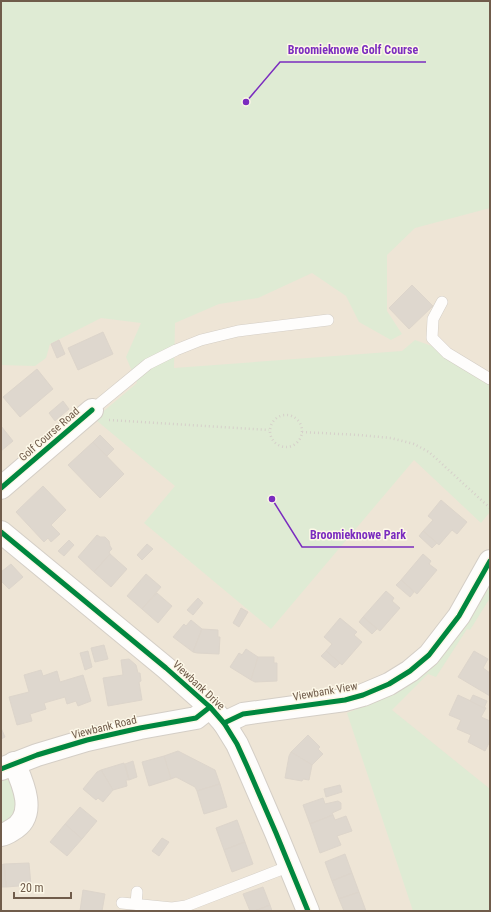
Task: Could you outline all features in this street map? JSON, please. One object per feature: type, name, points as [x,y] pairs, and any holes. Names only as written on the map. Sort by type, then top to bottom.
[{"type":"street","name":"Golf Course Road","points":[[1,488],[87,414]]},
{"type":"street","name":"Viewbank Drive","points":[[1,532],[166,668],[210,707],[224,723],[237,744],[247,766],[308,911]]},
{"type":"street","name":"Viewbank View","points":[[224,723],[243,714],[345,700],[363,695],[389,684],[405,674],[429,655],[459,616],[490,561]]},
{"type":"street","name":"Viewbank Road","points":[[1,834],[5,834],[19,827],[25,816],[28,803],[21,780],[8,766],[88,740],[140,728],[196,718],[210,707]]},
{"type":"lane","points":[[442,302],[433,319],[432,338],[447,353],[490,379]]},
{"type":"lane","points":[[87,414],[148,364],[176,350],[201,340],[238,331],[328,320]]},
{"type":"lane","points":[[122,903],[172,908],[186,906],[290,866]]},
{"type":"lane","points":[[136,904],[137,892]]},
{"type":"path","points":[[87,414],[269,430]]},
{"type":"path","points":[[287,414],[298,420],[301,425],[302,432],[301,438],[297,443],[291,447],[285,447],[279,446],[273,442],[269,430],[275,418],[280,415],[287,414]]},
{"type":"path","points":[[302,432],[385,438],[414,444],[430,452],[490,508]]},
{"type":"shaded area","points":[[490,203],[490,911],[1,911],[1,358],[104,314],[344,248]]},
{"type":"green space","points":[[1,1],[490,1],[490,208],[415,228],[387,255],[387,311],[402,334],[391,340],[359,322],[346,296],[312,273],[258,298],[219,304],[175,323],[174,368],[402,351],[415,340],[440,349],[490,385],[490,512],[481,523],[414,460],[271,629],[144,523],[175,486],[96,420],[99,415],[137,383],[126,357],[141,323],[101,318],[50,344],[46,358],[35,366],[1,365]]},
{"type":"green space","points":[[490,575],[490,598],[470,630],[467,629],[436,677],[428,674],[392,710],[490,789],[490,911],[413,911],[347,713],[379,700]]},
{"type":"green space","points":[[1,780],[8,780],[15,784],[21,814],[1,830]]},
{"type":"building","points":[[412,285],[433,306],[409,329],[389,308]]},
{"type":"building","points":[[103,332],[113,354],[78,370],[68,348]]},
{"type":"building","points":[[59,340],[65,354],[57,358],[51,344]]},
{"type":"building","points":[[37,369],[53,389],[20,417],[3,397]]},
{"type":"building","points":[[63,401],[69,409],[55,421],[49,413]]},
{"type":"building","points":[[1,426],[13,441],[1,451]]},
{"type":"building","points":[[100,435],[114,449],[107,456],[93,442]]},
{"type":"building","points":[[93,442],[124,474],[100,498],[68,465]]},
{"type":"building","points":[[43,486],[66,510],[51,525],[60,534],[51,542],[48,538],[44,542],[16,512]]},
{"type":"building","points":[[441,500],[467,522],[457,534],[452,530],[439,545],[423,531],[433,520],[428,516]]},
{"type":"building","points":[[423,531],[437,543],[432,548],[419,536]]},
{"type":"building","points":[[97,535],[100,537],[105,537],[109,541],[112,549],[109,552],[110,554],[94,572],[78,557]]},
{"type":"building","points":[[69,540],[74,545],[64,556],[58,551]]},
{"type":"building","points":[[147,544],[153,549],[142,560],[137,555]]},
{"type":"building","points":[[110,554],[127,569],[111,587],[94,572]]},
{"type":"building","points":[[423,554],[431,561],[429,564],[437,570],[417,594],[401,580]]},
{"type":"building","points":[[11,564],[23,577],[9,589],[1,581],[1,572]]},
{"type":"building","points":[[146,574],[161,587],[142,609],[127,596]]},
{"type":"building","points":[[401,580],[414,592],[410,597],[396,585]]},
{"type":"building","points":[[386,591],[394,598],[392,601],[400,608],[380,631],[363,617]]},
{"type":"building","points":[[157,593],[172,606],[158,623],[142,609]]},
{"type":"building","points":[[198,598],[203,603],[193,615],[187,610]]},
{"type":"building","points":[[241,608],[248,612],[239,627],[233,623]]},
{"type":"building","points":[[363,617],[377,629],[372,634],[359,622]]},
{"type":"building","points":[[340,618],[357,632],[354,635],[362,642],[342,665],[326,651],[332,644],[324,637]]},
{"type":"building","points":[[191,620],[202,629],[193,652],[173,637],[184,624],[186,626]]},
{"type":"building","points":[[202,629],[218,630],[218,637],[220,637],[219,654],[193,652]]},
{"type":"building","points":[[104,645],[108,659],[95,662],[91,648]]},
{"type":"building","points":[[246,649],[258,657],[251,680],[230,667],[239,653],[242,655]]},
{"type":"building","points":[[88,651],[92,667],[85,670],[80,653]]},
{"type":"building","points":[[326,651],[340,663],[335,668],[321,656]]},
{"type":"building","points":[[474,651],[488,659],[483,668],[490,673],[490,696],[458,677]]},
{"type":"building","points":[[258,657],[274,657],[274,663],[277,663],[277,681],[255,682],[251,680]]},
{"type":"building","points":[[129,659],[136,665],[138,673],[140,673],[141,681],[139,682],[142,700],[108,706],[103,678],[123,675],[121,660]]},
{"type":"building","points":[[41,670],[43,676],[57,671],[60,682],[83,675],[91,701],[78,706],[76,701],[67,704],[65,697],[44,703],[46,709],[30,714],[32,721],[17,725],[9,697],[29,692],[24,675]]},
{"type":"building","points":[[458,695],[486,708],[481,717],[490,721],[490,741],[485,751],[468,742],[471,735],[457,729],[461,720],[449,715]]},
{"type":"building","points":[[473,695],[487,701],[484,708],[470,701]]},
{"type":"building","points":[[1,728],[5,737],[1,739]]},
{"type":"building","points":[[308,735],[320,747],[318,749],[323,754],[312,765],[291,752]]},
{"type":"building","points":[[178,751],[215,770],[220,784],[197,791],[195,787],[176,777],[171,779],[164,756]]},
{"type":"building","points":[[291,752],[312,765],[309,780],[303,779],[302,781],[285,778]]},
{"type":"building","points":[[164,756],[171,779],[149,786],[142,762]]},
{"type":"building","points":[[133,761],[137,777],[129,780],[125,764]]},
{"type":"building","points":[[124,763],[129,780],[126,780],[127,786],[113,790],[101,770]]},
{"type":"building","points":[[101,770],[113,790],[103,802],[98,798],[96,800],[83,789],[97,772]]},
{"type":"building","points":[[220,784],[227,807],[204,814],[197,791]]},
{"type":"building","points":[[340,785],[342,792],[326,797],[324,789]]},
{"type":"building","points":[[323,798],[325,804],[338,801],[341,803],[341,809],[332,813],[333,815],[310,824],[303,805]]},
{"type":"building","points":[[80,807],[97,821],[82,839],[65,824]]},
{"type":"building","points":[[333,815],[335,820],[346,816],[352,831],[337,836],[341,845],[320,853],[310,824]]},
{"type":"building","points":[[237,820],[245,842],[224,850],[216,828]]},
{"type":"building","points":[[65,824],[82,839],[67,856],[50,842]]},
{"type":"building","points":[[162,838],[169,842],[159,856],[152,851]]},
{"type":"building","points":[[245,842],[253,864],[232,872],[224,850]]},
{"type":"building","points":[[345,854],[352,873],[332,881],[325,862]]},
{"type":"building","points":[[29,863],[31,885],[6,887],[4,864]]},
{"type":"building","points":[[4,864],[6,887],[1,887],[1,865]]},
{"type":"building","points":[[352,873],[359,892],[339,899],[332,881]]},
{"type":"building","points":[[263,887],[270,905],[255,911],[250,911],[243,894]]},
{"type":"building","points":[[83,890],[105,894],[102,911],[80,911]]},
{"type":"building","points":[[359,892],[366,911],[344,911],[339,899]]},
{"type":"building","points":[[270,905],[272,911],[255,911]]},
{"type":"cycle path","points":[[1,488],[92,410]]},
{"type":"cycle path","points":[[1,532],[166,668],[210,707],[224,723],[237,744],[247,766],[308,911]]},
{"type":"cycle path","points":[[224,723],[243,714],[345,700],[363,695],[389,684],[410,671],[429,655],[459,616],[490,561]]},
{"type":"cycle path","points":[[1,769],[37,755],[87,740],[140,728],[196,718],[210,707]]},
{"type":"place","name":"Broomieknowe Golf Course","points":[[246,102]]},
{"type":"place","name":"Broomieknowe Park","points":[[272,499]]}]
